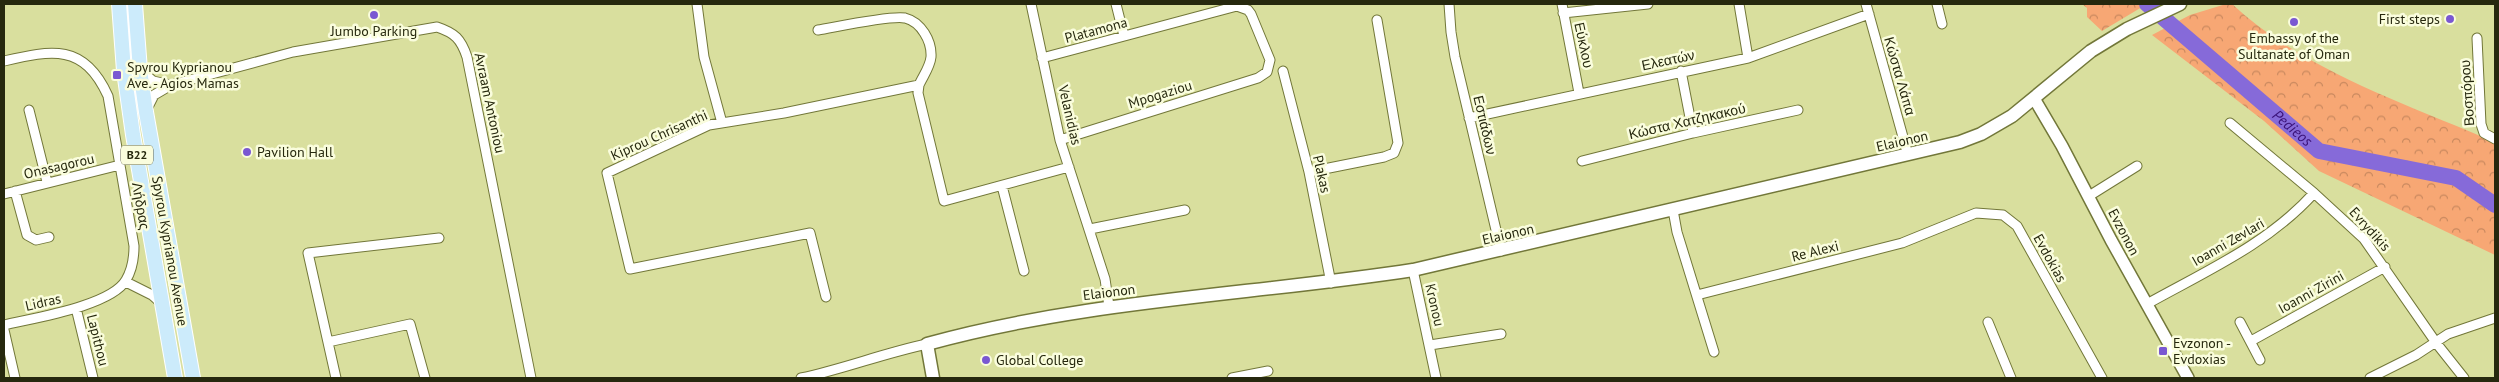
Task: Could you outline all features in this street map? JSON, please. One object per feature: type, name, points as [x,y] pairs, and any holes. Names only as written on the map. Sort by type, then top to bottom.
[{"type":"main road","name":"Spyrou Kyprianou Avenue","points":[[119,4],[125,80],[175,378]]},
{"type":"main road","name":"Spyrou Kyprianou Avenue","points":[[135,4],[140,70],[146,112],[193,378]]},
{"type":"main road","name":"Elaionon","points":[[927,344],[1010,324],[1109,306],[1331,283],[1413,270],[1501,252],[1960,142],[1981,134],[2035,100],[2076,62],[2127,29],[2180,4]]},
{"type":"main road","points":[[927,344],[933,378]]},
{"type":"street","points":[[697,4],[704,57],[722,123]]},
{"type":"street","name":"Velanidias","points":[[1031,4],[1060,140],[1105,279],[1109,306]]},
{"type":"street","points":[[1116,4],[1124,36]]},
{"type":"street","name":"Εστιάδων","points":[[1449,4],[1450,32],[1501,252]]},
{"type":"street","points":[[1563,8],[1648,4]]},
{"type":"street","points":[[1739,4],[1748,58]]},
{"type":"street","name":"Κώστα Λάπα","points":[[1866,4],[1908,155]]},
{"type":"street","points":[[1937,4],[1942,24]]},
{"type":"street","name":"Platamona","points":[[1042,58],[1238,6],[1243,7],[1252,14],[1270,60],[1268,72]]},
{"type":"street","name":"Εύκλου","points":[[1563,8],[1580,92]]},
{"type":"street","name":"Ελεατών","points":[[1469,118],[1580,92],[1748,58],[1869,14]]},
{"type":"street","points":[[818,30],[900,17],[914,21],[920,26],[930,47],[929,66],[919,85],[918,93],[944,201],[1069,167]]},
{"type":"street","points":[[1309,172],[1384,157],[1394,153],[1398,143],[1377,20]]},
{"type":"street","name":"Avraam Antoniou","points":[[171,85],[293,52],[437,27],[455,35],[463,46],[467,57],[531,378]]},
{"type":"street","name":"Βοσπόρου","points":[[2478,38],[2481,124],[2484,133],[2495,139]]},
{"type":"street","name":"Λήδρας","points":[[4,61],[52,52],[74,56],[88,66],[101,80],[108,96],[134,246],[131,269],[126,282]]},
{"type":"street","points":[[140,70],[153,81],[171,85]]},
{"type":"street","name":"Plakas","points":[[1283,71],[1309,172],[1331,283]]},
{"type":"street","points":[[1682,71],[1693,133]]},
{"type":"street","name":"Mpogaziou","points":[[1060,140],[1258,78],[1268,72]]},
{"type":"street","points":[[146,112],[154,95],[171,85]]},
{"type":"street","name":"Kiprou Chrisanthi","points":[[826,297],[810,232],[630,270],[606,174],[709,125],[784,113],[919,85]]},
{"type":"street","name":"Evzonon","points":[[2035,100],[2188,378]]},
{"type":"street","points":[[29,110],[47,182]]},
{"type":"street","name":"Κώστα Χατζηκακού","points":[[1582,161],[1693,133],[1798,110]]},
{"type":"street","name":"Evrydikis","points":[[2230,123],[2314,193],[2364,239],[2437,344],[2464,378]]},
{"type":"street","name":"Onasagorou","points":[[4,194],[120,165]]},
{"type":"street","points":[[2089,196],[2137,166]]},
{"type":"street","points":[[1002,186],[1024,271]]},
{"type":"street","points":[[15,191],[27,235],[36,240],[49,237]]},
{"type":"street","name":"Ioanni Zevlari","points":[[2147,304],[2268,236],[2296,213],[2314,193]]},
{"type":"street","points":[[1090,229],[1185,210]]},
{"type":"street","points":[[1673,210],[1679,239],[1714,352]]},
{"type":"street","name":"Evdokias","points":[[1939,228],[1976,213],[1992,213],[2010,219],[2017,226],[2102,378]]},
{"type":"street","name":"Re Alexi","points":[[1697,295],[1902,243],[1939,228]]},
{"type":"street","points":[[336,378],[308,254],[439,238]]},
{"type":"street","name":"Ioanni Zirini","points":[[2251,341],[2385,267]]},
{"type":"street","name":"Kronou","points":[[1413,270],[1436,378]]},
{"type":"street","points":[[126,282],[152,294],[164,305]]},
{"type":"street","name":"Lidras","points":[[4,325],[88,304],[114,292],[126,282]]},
{"type":"street","name":"Lapithou","points":[[76,308],[94,378]]},
{"type":"street","points":[[2370,378],[2437,344],[2448,334],[2495,318]]},
{"type":"street","points":[[1988,322],[2011,378]]},
{"type":"street","points":[[2240,322],[2260,360]]},
{"type":"street","points":[[328,342],[410,324],[425,378]]},
{"type":"street","points":[[4,330],[15,378]]},
{"type":"street","name":"Kronou","points":[[1430,345],[1502,334]]},
{"type":"street","name":"Elaionon","points":[[801,378],[927,344]]},
{"type":"street","points":[[1232,378],[1268,371]]},
{"type":"green space","points":[[2082,4],[2147,4],[2102,31],[2087,17],[2087,8]]},
{"type":"green space","points":[[2226,4],[2232,4],[2260,27],[2323,67],[2357,84],[2495,142],[2495,255],[2319,171],[2264,121],[2152,35],[2190,15]]},
{"type":"waterway","name":"Pedieos","points":[[2147,4],[2319,151],[2456,178],[2495,205]]},
{"type":"place","name":"Jumbo Parking","points":[[374,15]]},
{"type":"place","name":"First steps","points":[[2450,19]]},
{"type":"place","name":"Embassy of the Sultanate of Oman","points":[[2294,22]]},
{"type":"place","name":"Spyrou Kyprianou Ave. - Agios Mamas","points":[[117,75]]},
{"type":"place","name":"Pavilion Hall","points":[[247,152]]},
{"type":"place","name":"Evzonon - Evdoxias","points":[[2163,351]]},
{"type":"place","name":"Global College","points":[[986,360]]}]
